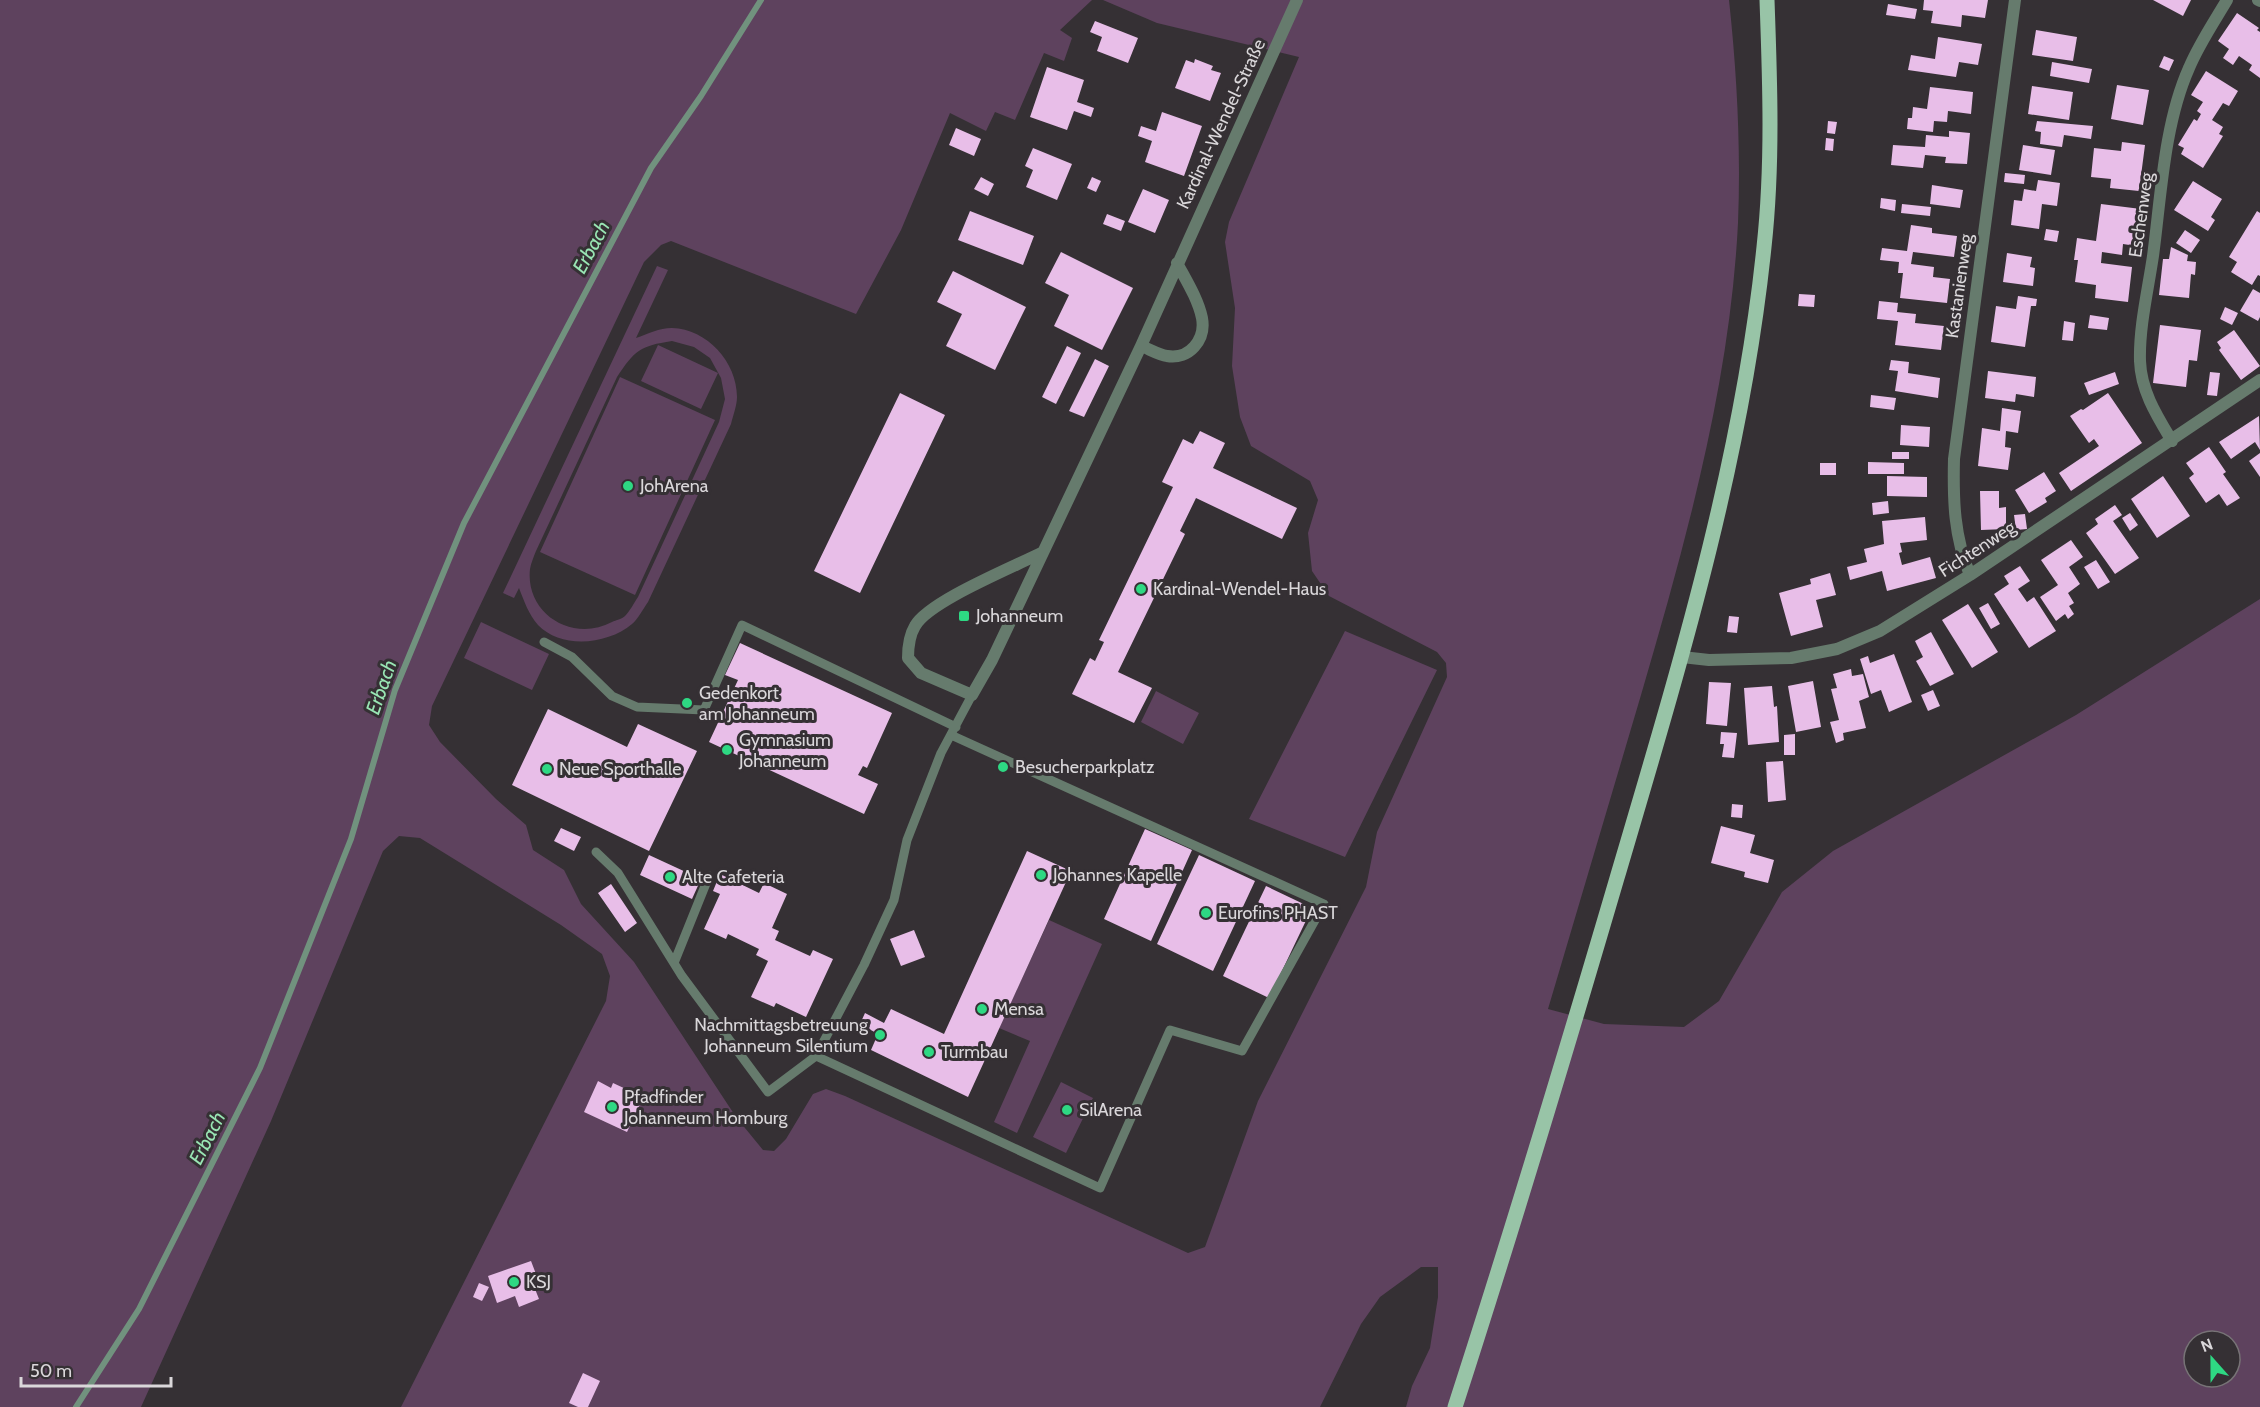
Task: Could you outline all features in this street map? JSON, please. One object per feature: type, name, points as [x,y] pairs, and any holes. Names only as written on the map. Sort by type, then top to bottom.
[{"type":"main road","points":[[1455,1407],[1512,1230],[1682,657],[1728,472],[1743,398],[1765,243],[1770,169],[1767,0]]},
{"type":"street","name":"Kardinal-Wendel-Straße","points":[[972,695],[992,660],[1141,346],[1297,0]]},
{"type":"street","name":"Kastanienweg","points":[[1970,575],[1957,534],[1953,490],[1954,459],[2015,0]]},
{"type":"street","name":"Eschenweg","points":[[2172,441],[2154,411],[2145,388],[2140,362],[2143,327],[2170,134],[2179,97],[2188,69],[2205,36],[2228,0]]},
{"type":"street","points":[[1141,346],[1167,356],[1184,355],[1196,347],[1203,332],[1202,319],[1195,298],[1177,263]]},
{"type":"street","name":"Fichtenweg","points":[[1682,657],[1708,660],[1791,658],[1837,649],[1880,631],[1970,575],[2260,380]]},
{"type":"street","points":[[972,695],[921,673],[908,658],[909,641],[915,625],[944,600],[1043,552]]},
{"type":"lane","points":[[544,642],[572,657],[612,696],[637,707],[704,710],[742,625],[953,731],[1324,904],[1242,1050],[1170,1030],[1100,1188],[816,1056]]},
{"type":"lane","points":[[596,852],[618,873],[682,976],[768,1092],[816,1056],[864,965],[894,900],[907,840],[941,753],[972,695]]},
{"type":"lane","points":[[674,963],[709,876]]},
{"type":"shaded area","points":[[0,0],[1092,0],[1060,30],[1072,38],[1064,61],[1044,53],[1015,120],[995,112],[986,131],[950,113],[901,230],[856,314],[671,241],[661,245],[644,262],[432,706],[429,725],[440,742],[496,799],[526,825],[533,850],[564,870],[581,904],[634,962],[736,1117],[763,1150],[774,1151],[786,1139],[813,1094],[826,1089],[1188,1253],[1205,1247],[1258,1101],[1366,887],[1377,832],[1447,677],[1446,663],[1437,652],[1329,596],[1312,571],[1308,533],[1318,500],[1310,481],[1251,446],[1240,417],[1232,366],[1235,308],[1225,242],[1229,222],[1299,57],[1157,23],[1103,0],[1729,0],[1738,112],[1738,223],[1726,343],[1716,402],[1674,579],[1548,1009],[1604,1024],[1684,1027],[1719,1001],[1782,892],[1833,851],[2076,715],[2260,599],[2260,1407],[1406,1407],[1412,1386],[1430,1348],[1438,1297],[1438,1267],[1421,1267],[1380,1297],[1361,1324],[1320,1407],[401,1407],[606,1001],[610,976],[602,954],[561,925],[420,838],[399,836],[383,851],[271,1121],[141,1407],[0,1407]]},
{"type":"shaded area","points":[[657,266],[668,270],[636,338],[667,328],[697,334],[708,341],[726,360],[736,384],[737,400],[731,424],[648,602],[634,622],[622,631],[597,640],[571,641],[548,633],[538,625],[529,612],[519,588],[514,598],[503,593]],"holes":[[[672,341],[694,347],[710,358],[721,378],[725,399],[719,422],[638,597],[624,617],[597,628],[582,629],[554,620],[543,611],[535,599],[530,585],[530,567],[617,377],[634,355],[645,347]]]},
{"type":"shaded area","points":[[658,345],[718,373],[701,409],[641,381]]},
{"type":"shaded area","name":"JohArena","points":[[620,377],[715,420],[635,595],[540,552]]},
{"type":"shaded area","points":[[481,622],[549,654],[532,690],[464,658]]},
{"type":"shaded area","points":[[1345,631],[1437,670],[1345,857],[1249,819]]},
{"type":"shaded area","points":[[1156,691],[1199,713],[1183,744],[1141,722]]},
{"type":"shaded area","points":[[1049,920],[1102,944],[1017,1133],[994,1122],[1030,1041],[999,1028]]},
{"type":"shaded area","name":"SilArena","points":[[1061,1082],[1093,1098],[1066,1153],[1033,1137]]},
{"type":"building","points":[[1924,0],[1988,0],[1985,18],[1962,15],[1961,27],[1931,23],[1933,11],[1923,10]]},
{"type":"building","points":[[2153,0],[2191,0],[2183,16]]},
{"type":"building","points":[[1888,4],[1917,9],[1915,19],[1886,15]]},
{"type":"building","points":[[2237,13],[2259,28],[2257,30],[2260,32],[2260,78],[2249,70],[2252,65],[2239,56],[2233,65],[2223,58],[2229,49],[2218,41]]},
{"type":"building","points":[[1095,21],[1138,38],[1128,63],[1097,51],[1102,37],[1090,32]]},
{"type":"building","points":[[2036,30],[2077,37],[2073,61],[2032,55]]},
{"type":"building","points":[[1938,37],[1982,44],[1978,65],[1959,62],[1956,77],[1908,70],[1911,55],[1935,59]]},
{"type":"building","points":[[2164,56],[2174,60],[2169,71],[2159,67]]},
{"type":"building","points":[[1195,59],[1213,66],[1211,70],[1221,73],[1210,101],[1175,88],[1186,60],[1194,63]]},
{"type":"building","points":[[2052,62],[2092,69],[2089,83],[2050,76]]},
{"type":"building","points":[[1047,67],[1084,80],[1077,102],[1094,108],[1091,117],[1074,111],[1067,130],[1030,117]]},
{"type":"building","points":[[2206,71],[2238,91],[2229,106],[2223,103],[2212,120],[2223,127],[2219,134],[2223,136],[2203,168],[2181,154],[2184,148],[2178,145],[2194,119],[2197,121],[2201,114],[2197,111],[2203,102],[2191,95]]},
{"type":"building","points":[[2117,85],[2149,90],[2143,125],[2111,119]]},
{"type":"building","points":[[2032,86],[2073,92],[2069,120],[2028,114]]},
{"type":"building","points":[[1930,87],[1973,92],[1971,114],[1948,111],[1947,122],[1934,121],[1933,132],[1907,129],[1908,118],[1912,118],[1913,107],[1927,109]]},
{"type":"building","points":[[1162,112],[1202,126],[1184,176],[1145,162],[1152,141],[1138,136],[1141,126],[1156,131]]},
{"type":"building","points":[[1828,121],[1837,122],[1835,134],[1827,133]]},
{"type":"building","points":[[2037,121],[2093,126],[2091,139],[2064,135],[2062,147],[2040,144],[2041,132],[2035,131]]},
{"type":"building","points":[[956,128],[981,139],[974,156],[949,145]]},
{"type":"building","points":[[1949,131],[1970,133],[1967,164],[1945,163],[1946,157],[1925,155],[1923,168],[1891,165],[1893,145],[1925,147],[1926,135],[1949,137]]},
{"type":"building","points":[[1826,138],[1834,139],[1833,151],[1825,150]]},
{"type":"building","points":[[2122,142],[2145,145],[2139,191],[2110,188],[2111,179],[2091,177],[2094,148],[2121,151]]},
{"type":"building","points":[[2023,145],[2055,150],[2051,175],[2019,170]]},
{"type":"building","points":[[1033,148],[1072,164],[1057,200],[1026,187],[1033,170],[1025,166]]},
{"type":"building","points":[[2005,173],[2025,175],[2024,184],[2004,182]]},
{"type":"building","points":[[981,177],[994,184],[988,196],[974,189]]},
{"type":"building","points":[[1092,177],[1101,181],[1096,192],[1087,188]]},
{"type":"building","points":[[2038,180],[2060,183],[2057,206],[2042,204],[2039,229],[2011,225],[2014,200],[2022,201],[2024,189],[2036,191]]},
{"type":"building","points":[[2193,181],[2222,199],[2211,217],[2215,220],[2208,231],[2174,210]]},
{"type":"building","points":[[1932,185],[1963,190],[1960,208],[1930,204]]},
{"type":"building","points":[[1143,189],[1169,200],[1155,233],[1128,222]]},
{"type":"building","points":[[1881,198],[1896,200],[1895,211],[1880,208]]},
{"type":"building","points":[[1902,204],[1931,207],[1930,216],[1901,213]]},
{"type":"building","points":[[2101,204],[2141,209],[2136,246],[2123,244],[2122,255],[2102,252],[2101,263],[2132,267],[2128,302],[2095,298],[2096,285],[2075,282],[2078,260],[2074,260],[2077,238],[2096,241]]},
{"type":"building","points":[[970,211],[1034,236],[1023,265],[958,240]]},
{"type":"building","points":[[2257,211],[2260,213],[2260,276],[2258,275],[2252,285],[2231,272],[2237,262],[2229,257]]},
{"type":"building","points":[[1107,214],[1125,221],[1121,231],[1103,224]]},
{"type":"building","points":[[1911,225],[1932,228],[1932,233],[1957,236],[1954,257],[1913,252],[1911,264],[1934,267],[1933,277],[1950,279],[1947,303],[1900,298],[1903,273],[1898,273],[1899,262],[1880,260],[1882,248],[1907,251]]},
{"type":"building","points":[[2046,229],[2059,231],[2057,242],[2044,240]]},
{"type":"building","points":[[2185,230],[2200,240],[2191,253],[2176,243]]},
{"type":"building","points":[[2171,247],[2188,255],[2187,261],[2196,262],[2195,275],[2191,274],[2189,298],[2159,295],[2163,259],[2169,259]]},
{"type":"building","points":[[1061,252],[1133,288],[1102,350],[1054,326],[1069,295],[1045,283]]},
{"type":"building","points":[[2007,253],[2032,257],[2030,267],[2035,268],[2033,286],[2003,282]]},
{"type":"building","points":[[953,271],[1026,307],[995,370],[946,346],[962,314],[937,302]]},
{"type":"building","points":[[2253,289],[2260,293],[2258,321],[2240,311]]},
{"type":"building","points":[[1799,294],[1815,295],[1814,307],[1798,306]]},
{"type":"building","points":[[2018,296],[2037,299],[2036,306],[2031,306],[2025,347],[1991,342],[1996,306],[2016,309]]},
{"type":"building","points":[[1879,301],[1898,303],[1897,312],[1916,314],[1915,323],[1944,326],[1941,350],[1895,345],[1898,321],[1877,319]]},
{"type":"building","points":[[2225,307],[2238,313],[2232,325],[2220,319]]},
{"type":"building","points":[[2090,315],[2109,318],[2107,330],[2088,328]]},
{"type":"building","points":[[2064,321],[2075,323],[2073,341],[2062,340]]},
{"type":"building","points":[[2160,325],[2201,330],[2197,361],[2189,360],[2186,387],[2153,383]]},
{"type":"building","points":[[2234,330],[2260,366],[2241,380],[2219,350],[2221,348],[2217,342]]},
{"type":"building","points":[[1067,346],[1081,353],[1056,404],[1042,397]]},
{"type":"building","points":[[1095,359],[1109,366],[1084,417],[1069,411]]},
{"type":"building","points":[[1891,360],[1909,362],[1908,373],[1940,378],[1938,398],[1895,391],[1898,371],[1889,370]]},
{"type":"building","points":[[1988,371],[2036,377],[2034,397],[2016,394],[2015,402],[1985,398]]},
{"type":"building","points":[[2115,372],[2119,384],[2089,395],[2084,383]]},
{"type":"building","points":[[2210,372],[2220,373],[2217,396],[2207,395]]},
{"type":"building","points":[[900,393],[945,415],[860,593],[814,571]]},
{"type":"building","points":[[2108,393],[2142,443],[2071,491],[2059,473],[2099,446],[2094,439],[2089,443],[2070,416]]},
{"type":"building","points":[[1871,395],[1896,398],[1894,410],[1870,407]]},
{"type":"building","points":[[2002,408],[2021,411],[2018,433],[2006,431],[2005,447],[2011,448],[2008,470],[1978,466],[1982,428],[2000,431]]},
{"type":"building","points":[[2259,416],[2260,450],[2255,442],[2231,459],[2219,442]]},
{"type":"building","points":[[1901,425],[1930,427],[1929,447],[1900,445]]},
{"type":"building","name":"Kardinal-Wendel-Haus","points":[[1200,431],[1225,443],[1213,468],[1297,508],[1282,539],[1196,498],[1180,531],[1185,534],[1118,672],[1152,688],[1134,723],[1072,694],[1090,658],[1095,661],[1104,642],[1099,640],[1173,487],[1162,482],[1183,439],[1193,444]]},
{"type":"building","points":[[2209,447],[2226,472],[2223,474],[2240,498],[2227,506],[2219,494],[2206,503],[2189,478],[2194,474],[2186,463]]},
{"type":"building","points":[[1892,452],[1909,452],[1909,459],[1892,459]]},
{"type":"building","points":[[2260,453],[2260,477],[2249,461]]},
{"type":"building","points":[[1868,462],[1904,463],[1904,474],[1868,474]]},
{"type":"building","points":[[1820,463],[1836,463],[1836,475],[1820,475]]},
{"type":"building","points":[[2044,472],[2056,491],[2045,498],[2047,502],[2029,513],[2015,490]]},
{"type":"building","points":[[1887,476],[1927,477],[1927,497],[1887,496]]},
{"type":"building","points":[[2163,476],[2190,516],[2157,538],[2131,499]]},
{"type":"building","points":[[1980,491],[1999,491],[1999,508],[2006,507],[2006,529],[1981,530]]},
{"type":"building","points":[[1888,501],[1889,513],[1873,515],[1872,503]]},
{"type":"building","points":[[2115,505],[2122,515],[2113,521],[2139,558],[2115,574],[2086,533],[2098,524],[2095,519]]},
{"type":"building","points":[[2130,513],[2138,525],[2130,531],[2122,518]]},
{"type":"building","points":[[2025,514],[2027,529],[2016,530],[2014,515]]},
{"type":"building","points":[[1925,517],[1927,540],[1900,543],[1902,552],[1899,553],[1902,565],[1930,557],[1936,578],[1887,591],[1882,571],[1850,580],[1847,567],[1867,562],[1864,549],[1884,544],[1882,521]]},
{"type":"building","points":[[2071,540],[2083,557],[2069,567],[2080,584],[2068,593],[2074,603],[2069,606],[2074,614],[2068,619],[2065,614],[2056,621],[2040,597],[2058,585],[2041,560]]},
{"type":"building","points":[[2096,560],[2110,582],[2098,589],[2084,567]]},
{"type":"building","points":[[2020,566],[2030,581],[2018,589],[2027,602],[2034,597],[2056,631],[2029,648],[1994,594],[2009,584],[2004,576]]},
{"type":"building","points":[[1830,573],[1836,595],[1816,600],[1823,627],[1791,636],[1779,593],[1811,584],[1810,579]]},
{"type":"building","points":[[1988,603],[2000,624],[1991,629],[1979,608]]},
{"type":"building","points":[[1968,604],[1998,652],[1972,668],[1942,620]]},
{"type":"building","points":[[1729,616],[1739,617],[1737,633],[1727,632]]},
{"type":"building","points":[[1931,632],[1954,674],[1930,686],[1916,661],[1923,657],[1915,641]]},
{"type":"building","points":[[740,643],[892,713],[867,768],[863,766],[858,775],[878,784],[864,814],[709,742],[738,680],[725,675]]},
{"type":"building","points":[[1894,654],[1912,702],[1889,712],[1881,690],[1871,694],[1860,659],[1868,656],[1870,663]]},
{"type":"building","points":[[1851,669],[1852,676],[1863,674],[1869,697],[1859,701],[1866,728],[1843,733],[1844,740],[1836,743],[1830,722],[1839,720],[1831,689],[1837,688],[1833,674]]},
{"type":"building","points":[[1813,681],[1821,727],[1796,732],[1788,686]]},
{"type":"building","points":[[1709,682],[1731,683],[1727,726],[1706,724]]},
{"type":"building","points":[[1772,686],[1774,707],[1777,706],[1779,742],[1748,745],[1744,688]]},
{"type":"building","points":[[1933,690],[1940,706],[1928,711],[1921,695]]},
{"type":"building","points":[[548,709],[627,747],[638,724],[697,751],[649,851],[512,785]]},
{"type":"building","points":[[1721,732],[1737,733],[1734,758],[1722,757],[1724,744],[1720,744]]},
{"type":"building","points":[[1795,734],[1795,755],[1784,755],[1784,735]]},
{"type":"building","points":[[1783,761],[1786,800],[1768,802],[1766,762]]},
{"type":"building","points":[[1732,804],[1743,805],[1742,818],[1731,817]]},
{"type":"building","points":[[1721,826],[1755,835],[1750,853],[1774,860],[1768,883],[1744,877],[1745,872],[1711,863]]},
{"type":"building","points":[[561,828],[581,837],[574,851],[554,841]]},
{"type":"building","name":"Eurofins PHAST","points":[[1145,829],[1192,850],[1151,941],[1104,919]]},
{"type":"building","points":[[1027,851],[1071,871],[968,1097],[871,1050],[878,1034],[860,1024],[865,1013],[884,1023],[891,1009],[944,1034]]},
{"type":"building","name":"Alte Cafeteria","points":[[649,855],[701,879],[692,899],[640,875]]},
{"type":"building","name":"Eurofins PHAST","points":[[1199,855],[1255,881],[1213,971],[1157,944]]},
{"type":"building","points":[[720,874],[759,893],[764,883],[787,894],[772,928],[779,931],[775,940],[810,956],[813,950],[833,959],[806,1017],[776,1003],[774,1007],[751,997],[768,961],[756,955],[759,949],[728,934],[726,939],[704,929],[720,894],[713,891]]},
{"type":"building","points":[[611,884],[637,923],[625,932],[598,893]]},
{"type":"building","name":"Eurofins PHAST","points":[[1266,886],[1312,908],[1269,998],[1223,976]]},
{"type":"building","points":[[914,930],[925,957],[901,966],[890,939]]},
{"type":"building","name":"Pfadfinder Johanneum Homburg","points":[[598,1081],[611,1088],[613,1083],[628,1090],[626,1095],[641,1102],[627,1132],[584,1112]]},
{"type":"building","name":"KSJ","points":[[531,1261],[541,1287],[535,1289],[539,1299],[519,1307],[515,1296],[497,1303],[488,1276]]},
{"type":"building","points":[[479,1283],[489,1287],[482,1301],[473,1297]]},
{"type":"building","points":[[583,1373],[600,1381],[588,1407],[578,1407],[569,1403]]},
{"type":"waterway","name":"Erbach","points":[[76,1407],[139,1309],[260,1068],[351,839],[395,690],[464,523],[651,168],[701,96],[761,0]]},
{"type":"place","name":"JohArena","points":[[628,486]]},
{"type":"place","name":"Kardinal-Wendel-Haus","points":[[1141,589]]},
{"type":"place","name":"Johanneum","points":[[964,616]]},
{"type":"place","name":"Gedenkort am Johanneum","points":[[687,703]]},
{"type":"place","name":"Gymnasium Johanneum","points":[[727,750]]},
{"type":"place","name":"Besucherparkplatz","points":[[1003,767]]},
{"type":"place","name":"Neue Sporthalle","points":[[547,769]]},
{"type":"place","name":"Johannes Kapelle","points":[[1041,875]]},
{"type":"place","name":"Alte Cafeteria","points":[[670,877]]},
{"type":"place","name":"Eurofins PHAST","points":[[1206,913]]},
{"type":"place","name":"Mensa","points":[[982,1009]]},
{"type":"place","name":"Nachmittagsbetreuung Johanneum Silentium","points":[[880,1035]]},
{"type":"place","name":"Turmbau","points":[[929,1052]]},
{"type":"place","name":"Pfadfinder Johanneum Homburg","points":[[612,1107]]},
{"type":"place","name":"SilArena","points":[[1067,1110]]},
{"type":"place","name":"KSJ","points":[[514,1282]]}]
